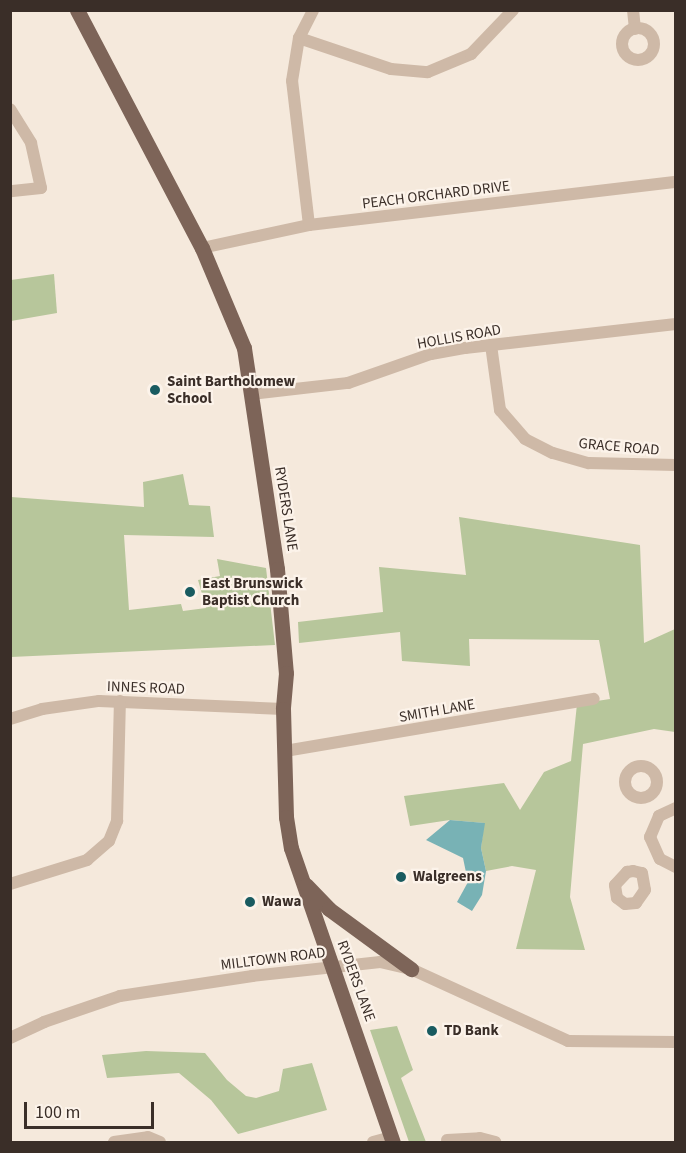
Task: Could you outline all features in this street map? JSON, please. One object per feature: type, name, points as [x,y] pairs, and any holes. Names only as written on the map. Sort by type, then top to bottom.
[{"type":"main road","name":"RYDERS LANE","points":[[77,10],[202,248],[244,348],[277,569],[286,673],[283,709],[286,816],[291,848],[331,968],[393,1140]]},
{"type":"main road","points":[[303,882],[329,909],[411,969]]},
{"type":"street","points":[[309,225],[292,81],[299,38],[313,10]]},
{"type":"street","points":[[299,38],[391,69],[428,72],[471,54],[513,10]]},
{"type":"street","points":[[633,10],[635,28]]},
{"type":"street","points":[[10,109],[32,143],[41,188],[10,191]]},
{"type":"street","name":"PEACH ORCHARD DRIVE","points":[[202,248],[309,225],[675,182]]},
{"type":"street","name":"HOLLIS ROAD","points":[[251,394],[348,383],[431,354],[675,324]]},
{"type":"street","name":"GRACE ROAD","points":[[492,345],[500,410],[525,439],[553,453],[589,463],[675,465]]},
{"type":"street","name":"SMITH LANE","points":[[285,751],[594,699]]},
{"type":"street","points":[[10,884],[87,860],[109,841],[117,821],[120,701]]},
{"type":"street","name":"INNES ROAD","points":[[10,719],[71,703],[120,701],[283,709]]},
{"type":"street","points":[[654,792],[671,809],[653,826],[650,837],[663,861],[675,867]]},
{"type":"street","points":[[642,873],[663,861]]},
{"type":"street","name":"MILLTOWN ROAD","points":[[10,1038],[44,1022],[120,996],[380,962],[411,969],[568,1041],[675,1042]]},
{"type":"street","points":[[114,1143],[148,1137],[160,1143]]},
{"type":"street","points":[[447,1140],[480,1138],[495,1143]]},
{"type":"street","points":[[373,1143],[393,1140]]},
{"type":"green space","points":[[54,274],[57,313],[11,321],[11,280]]},
{"type":"green space","points":[[183,474],[189,505],[210,506],[214,537],[124,535],[129,610],[181,604],[183,611],[206,608],[198,580],[220,576],[217,559],[266,568],[275,645],[11,657],[11,497],[144,507],[143,482]]},
{"type":"green space","points":[[459,517],[640,545],[644,643],[675,629],[675,732],[654,729],[583,744],[570,897],[585,950],[516,949],[536,870],[512,866],[486,871],[481,848],[484,823],[450,820],[410,826],[404,796],[504,783],[520,810],[544,772],[571,761],[577,704],[610,699],[599,640],[469,639],[470,666],[402,661],[400,632],[299,643],[298,622],[383,612],[379,567],[466,575]]},
{"type":"green space","points":[[397,1026],[413,1070],[401,1078],[426,1142],[409,1142],[370,1030]]},
{"type":"green space","points":[[146,1051],[205,1053],[227,1080],[246,1096],[256,1098],[279,1091],[283,1069],[312,1063],[327,1110],[238,1134],[211,1100],[179,1073],[107,1078],[102,1055]]},
{"type":"water","points":[[450,820],[485,823],[481,848],[486,871],[482,895],[472,911],[457,902],[468,882],[463,858],[426,840]]},
{"type":"place","name":"Saint Bartholomew School","points":[[155,390]]},
{"type":"place","name":"East Brunswick Baptist Church","points":[[190,592]]},
{"type":"place","name":"Walgreens","points":[[401,877]]},
{"type":"place","name":"Wawa","points":[[250,902]]},
{"type":"place","name":"TD Bank","points":[[432,1031]]}]
